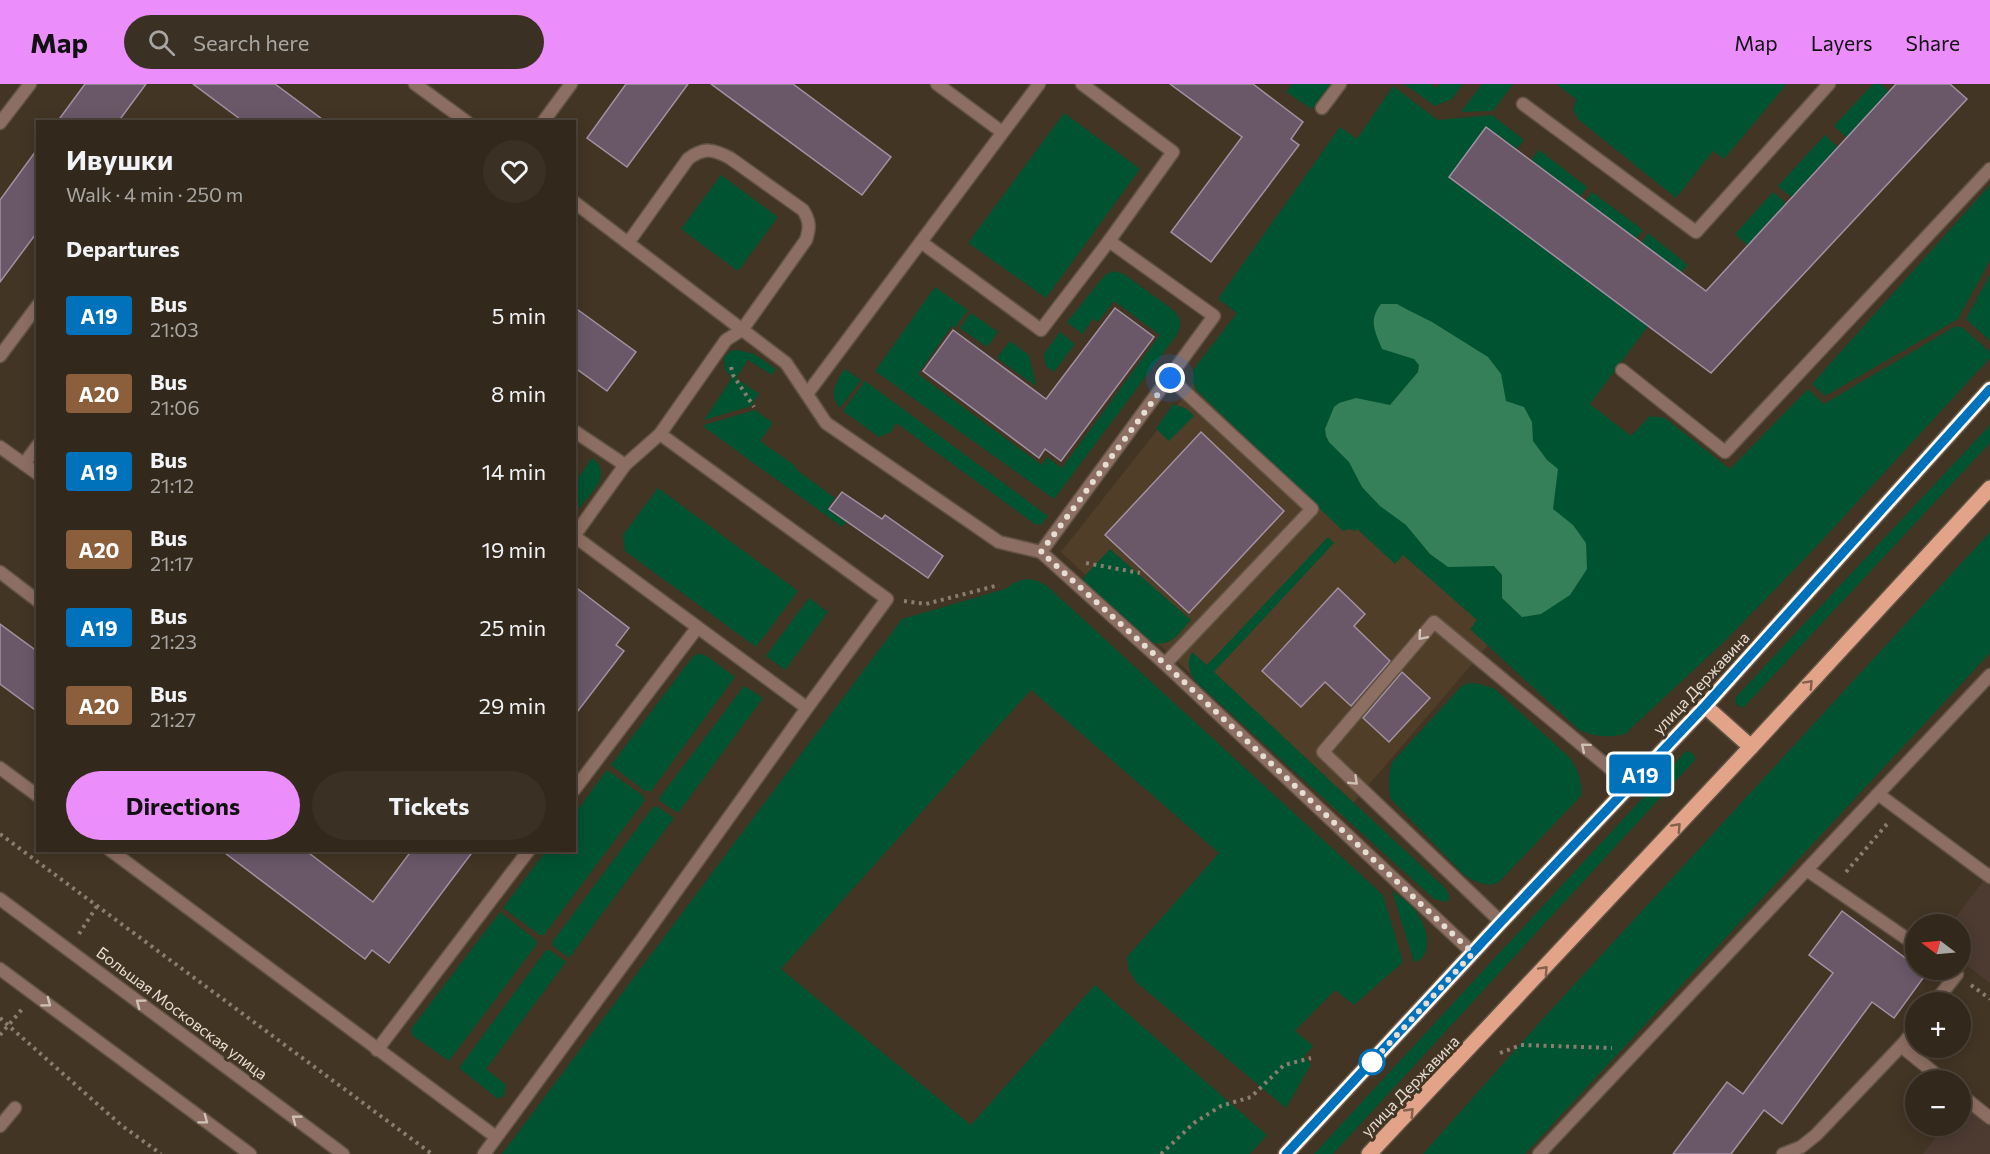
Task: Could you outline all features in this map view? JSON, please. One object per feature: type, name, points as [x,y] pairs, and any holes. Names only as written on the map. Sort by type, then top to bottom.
[{"type":"main road","name":"улица Державина","points":[[1286,1154],[1705,706],[1990,389]]},
{"type":"main road","name":"улица Державина","points":[[1369,1154],[1751,747],[1990,488]]},
{"type":"main road","points":[[1705,706],[1751,747]]},
{"type":"street","points":[[0,123],[30,84]]},
{"type":"street","points":[[415,84],[464,120]]},
{"type":"street","points":[[544,120],[571,84]]},
{"type":"street","points":[[937,84],[1002,132]]},
{"type":"street","points":[[807,394],[1039,84]]},
{"type":"street","points":[[921,242],[1041,330],[1173,152],[1082,84]]},
{"type":"street","points":[[1322,108],[1340,84]]},
{"type":"street","points":[[1522,104],[1696,232],[1829,84]]},
{"type":"street","points":[[576,533],[625,465],[660,434],[726,340],[742,330],[806,240],[810,230],[808,219],[802,210],[730,158],[718,152],[706,150],[688,159],[628,243]]},
{"type":"street","points":[[1622,370],[1725,452],[1990,168]]},
{"type":"street","points":[[576,204],[786,363],[826,423],[999,542],[1041,552],[1165,664],[1473,953]]},
{"type":"street","points":[[1041,552],[1214,316],[1109,241]]},
{"type":"street","points":[[0,356],[36,308]]},
{"type":"street","points":[[1165,664],[1312,509],[1170,378]]},
{"type":"street","points":[[576,432],[625,465]]},
{"type":"street","points":[[484,1154],[887,598],[660,434]]},
{"type":"street","points":[[0,447],[36,473]]},
{"type":"street","points":[[24,464],[36,448]]},
{"type":"street","points":[[576,537],[807,708]]},
{"type":"street","points":[[0,572],[36,599]]},
{"type":"street","points":[[1501,922],[1323,752],[1434,622],[1630,785]]},
{"type":"street","points":[[576,787],[697,628]]},
{"type":"street","points":[[1539,1154],[1990,675]]},
{"type":"street","points":[[0,768],[36,795]]},
{"type":"street","points":[[1878,794],[1990,877]]},
{"type":"street","points":[[113,852],[496,1137]]},
{"type":"street","points":[[377,1050],[527,852]]},
{"type":"street","points":[[1807,870],[1905,937]]},
{"type":"street","name":"Большая Московская улица","points":[[0,899],[344,1154]]},
{"type":"street","points":[[0,969],[250,1154]]},
{"type":"street","points":[[1943,992],[1952,980]]},
{"type":"street","points":[[1783,1154],[1801,1147],[1816,1135],[1905,1041]]},
{"type":"street","points":[[1901,1046],[1931,1070]]},
{"type":"street","points":[[1971,1103],[1990,1118]]},
{"type":"street","points":[[0,1126],[15,1108]]},
{"type":"path","points":[[728,358],[733,375],[754,407]]},
{"type":"path","points":[[1086,563],[1140,573]]},
{"type":"path","points":[[887,598],[926,604],[999,585]]},
{"type":"path","points":[[1846,872],[1888,822]]},
{"type":"path","points":[[0,834],[432,1154]]},
{"type":"path","points":[[76,938],[98,906]]},
{"type":"path","points":[[0,1035],[27,1004]]},
{"type":"path","points":[[0,1018],[121,1125],[161,1154]]},
{"type":"path","points":[[1500,1053],[1521,1046],[1638,1049]]},
{"type":"path","points":[[1161,1154],[1194,1123],[1221,1106],[1251,1097],[1284,1065],[1311,1058]]},
{"type":"shaded area","points":[[1211,362],[1501,630],[1342,816],[1061,552]]},
{"type":"shaded area","points":[[1990,872],[1990,983],[1971,969],[1971,914],[1958,914]]},
{"type":"shaded area","points":[[1971,1111],[1987,1123],[1990,1119],[1990,1154],[1923,1154],[1937,1136],[1971,1136]]},
{"type":"green space","points":[[1292,84],[1330,84],[1312,109],[1286,92]]},
{"type":"green space","points":[[1404,84],[1431,84],[1436,88],[1439,84],[1463,84],[1452,99],[1435,106]]},
{"type":"green space","points":[[1482,84],[1513,84],[1493,111],[1461,112]]},
{"type":"green space","points":[[1556,84],[1787,84],[1724,159],[1713,151],[1676,198],[1579,120],[1573,110],[1576,99]]},
{"type":"green space","points":[[1873,84],[1881,84],[1889,91],[1847,138],[1834,126]]},
{"type":"green space","points":[[1393,86],[1438,120],[1492,115],[1524,140],[1517,149],[1486,127],[1449,177],[1648,326],[1590,404],[1631,436],[1650,416],[1665,418],[1730,469],[1808,389],[1824,404],[1956,326],[1963,328],[1990,352],[1990,358],[1814,549],[1725,641],[1625,734],[1602,736],[1579,730],[1470,629],[1477,620],[1403,555],[1395,564],[1357,529],[1343,531],[1196,390],[1193,382],[1193,370],[1237,313],[1218,299],[1340,127],[1357,139]]},
{"type":"green space","points":[[1064,113],[1140,169],[1046,298],[968,243]]},
{"type":"green space","points":[[1825,135],[1838,147],[1792,198],[1778,186]]},
{"type":"green space","points":[[1539,150],[1587,187],[1580,197],[1531,160]]},
{"type":"green space","points":[[721,175],[778,217],[738,271],[681,229]]},
{"type":"green space","points":[[1990,185],[1990,260],[1958,319],[1825,396],[1812,384]]},
{"type":"green space","points":[[1592,192],[1643,230],[1636,239],[1585,201]]},
{"type":"green space","points":[[1773,192],[1787,204],[1748,246],[1735,234]]},
{"type":"green space","points":[[1648,233],[1688,265],[1681,273],[1641,243]]},
{"type":"green space","points":[[1114,271],[1124,274],[1173,310],[1180,322],[1179,329],[1054,499],[875,371],[935,287],[968,310],[955,328],[952,326],[918,374],[1042,465],[1047,457],[1062,468],[1160,335],[1114,301],[1098,322],[1093,319],[1082,334],[1067,322],[1105,275]]},
{"type":"green space","points":[[1990,274],[1990,341],[1966,319]]},
{"type":"green space","points":[[1381,304],[1397,304],[1432,322],[1488,357],[1501,374],[1506,401],[1524,407],[1532,422],[1533,441],[1547,460],[1558,469],[1553,509],[1573,525],[1586,543],[1587,569],[1570,595],[1541,614],[1522,617],[1502,598],[1502,575],[1494,566],[1448,567],[1430,554],[1406,525],[1380,506],[1362,487],[1349,462],[1329,442],[1325,429],[1334,407],[1339,403],[1356,398],[1390,405],[1418,372],[1419,365],[1414,359],[1382,349],[1374,326],[1375,316]]},
{"type":"green space","points":[[971,313],[998,332],[987,347],[960,328]]},
{"type":"green space","points":[[1060,332],[1075,344],[1054,372],[1046,366],[1044,354]]},
{"type":"green space","points":[[1010,341],[1029,355],[1036,386],[997,358]]},
{"type":"green space","points":[[737,350],[754,354],[776,369],[772,375],[748,360],[736,378],[759,394],[751,406],[704,420],[732,378],[725,370],[724,358],[730,351]]},
{"type":"green space","points":[[845,369],[861,380],[840,408],[834,398],[834,393],[836,383]]},
{"type":"green space","points":[[865,381],[1048,516],[1041,525],[1035,524],[896,423],[891,432],[879,437],[843,411]]},
{"type":"green space","points":[[1173,404],[1187,409],[1194,416],[1169,441],[1156,429]]},
{"type":"green space","points":[[755,410],[773,423],[760,441],[835,498],[827,509],[846,522],[842,527],[704,427],[704,425]]},
{"type":"green space","points":[[1990,425],[1990,443],[1744,707],[1739,707],[1735,702],[1736,697]]},
{"type":"green space","points":[[592,458],[601,470],[601,477],[594,490],[576,510],[576,481]]},
{"type":"green space","points":[[658,488],[798,591],[756,647],[625,551],[623,535]]},
{"type":"green space","points":[[1990,532],[1990,653],[1525,1154],[1423,1154],[1540,1022]]},
{"type":"green space","points":[[1328,537],[1334,543],[1214,672],[1444,887],[1449,894],[1448,902],[1434,899],[1195,681],[1190,670],[1189,660],[1192,652],[1207,665]]},
{"type":"green space","points":[[1110,549],[1191,620],[1175,638],[1165,643],[1153,643],[1082,579]]},
{"type":"green space","points":[[1025,579],[1046,585],[1383,895],[1403,962],[1354,1005],[1335,990],[1295,1031],[1313,1046],[1304,1057],[1311,1064],[1286,1108],[1136,982],[1128,969],[1127,957],[1219,853],[1031,690],[781,969],[971,1125],[1095,985],[1267,1135],[1250,1154],[502,1154],[902,619],[1005,589]]},
{"type":"green space","points":[[809,598],[828,612],[785,670],[766,656]]},
{"type":"green space","points":[[700,654],[705,655],[735,677],[651,791],[645,791],[611,765],[691,659]]},
{"type":"green space","points":[[1468,683],[1495,689],[1569,757],[1577,771],[1581,785],[1581,796],[1500,881],[1491,885],[1482,884],[1464,875],[1390,798],[1389,793],[1389,775],[1393,761],[1461,687]]},
{"type":"green space","points":[[744,686],[763,698],[678,813],[659,800],[660,797]]},
{"type":"green space","points":[[1686,751],[1695,756],[1695,760],[1333,1154],[1314,1154]]},
{"type":"green space","points":[[607,770],[642,795],[645,800],[544,935],[540,935],[503,908],[545,852],[576,852],[576,812]]},
{"type":"green space","points":[[653,807],[658,807],[674,818],[569,958],[552,945],[553,941]]},
{"type":"green space","points":[[1392,891],[1412,907],[1424,925],[1427,948],[1421,959],[1414,962]]},
{"type":"green space","points":[[500,912],[536,940],[537,944],[449,1061],[412,1035],[411,1029]]},
{"type":"green space","points":[[546,950],[566,962],[486,1069],[506,1085],[504,1096],[498,1099],[459,1068]]},
{"type":"building","points":[[85,84],[146,84],[119,120],[58,120]]},
{"type":"building","points":[[193,84],[275,84],[323,120],[241,120]]},
{"type":"building","points":[[626,84],[688,84],[627,167],[587,138]]},
{"type":"building","points":[[711,84],[793,84],[891,157],[862,195]]},
{"type":"building","points":[[1170,84],[1253,84],[1303,122],[1291,139],[1299,145],[1211,262],[1171,232],[1242,137]]},
{"type":"building","points":[[1896,84],[1950,84],[1967,99],[1711,373],[1449,177],[1486,127],[1706,291]]},
{"type":"building","points":[[36,151],[36,234],[0,282],[0,200]]},
{"type":"building","points":[[576,308],[636,352],[607,391],[576,368]]},
{"type":"building","points":[[1115,308],[1154,337],[1061,461],[1045,449],[1039,458],[923,371],[953,330],[1046,399]]},
{"type":"building","points":[[1201,432],[1284,511],[1189,613],[1105,535]]},
{"type":"building","points":[[842,492],[882,519],[885,515],[943,556],[928,578],[829,509]]},
{"type":"building","points":[[576,588],[629,628],[616,645],[624,651],[576,713]]},
{"type":"building","points":[[1338,588],[1365,614],[1354,626],[1390,661],[1351,706],[1325,682],[1301,707],[1262,671]]},
{"type":"building","points":[[0,624],[36,651],[36,711],[0,684]]},
{"type":"building","points":[[1402,672],[1430,698],[1389,742],[1363,718]]},
{"type":"building","points":[[224,852],[308,852],[373,902],[410,852],[472,852],[389,963],[372,950],[365,959]]},
{"type":"building","points":[[1842,911],[1905,958],[1905,980],[1922,980],[1913,992],[1905,992],[1905,1003],[1894,1018],[1872,1002],[1782,1124],[1764,1110],[1731,1154],[1673,1154],[1727,1082],[1743,1094],[1833,973],[1809,955]]},
{"type":"bus line","name":"A19","points":[[1286,1154],[1705,706],[1990,389]]},
{"type":"route","points":[[1170,378],[1041,552],[1165,664],[1473,953],[1372,1062]]}]
